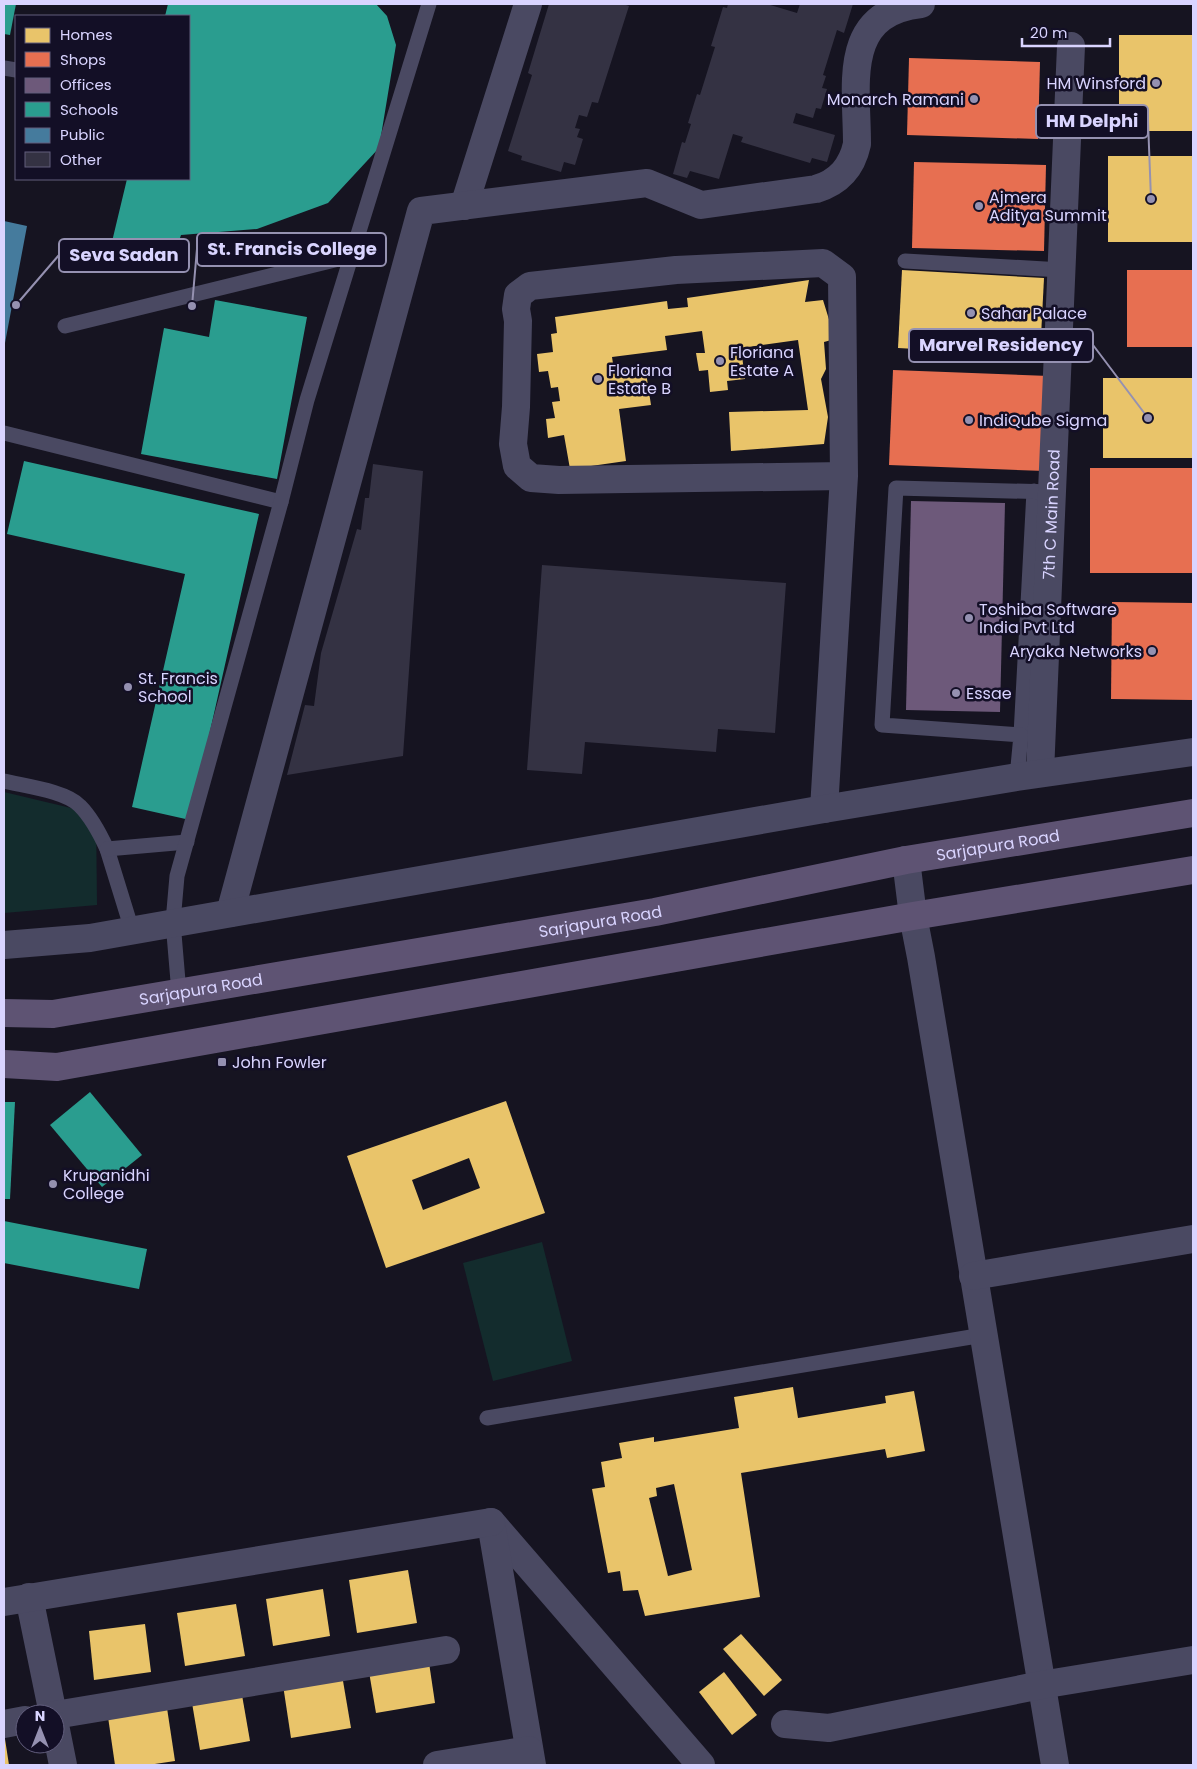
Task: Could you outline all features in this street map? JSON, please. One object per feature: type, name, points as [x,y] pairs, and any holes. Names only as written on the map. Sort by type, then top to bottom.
[{"type":"main road","name":"Sarjapura Road","points":[[4,1013],[54,1014],[655,912],[906,860],[1193,814]]},
{"type":"main road","points":[[4,1064],[57,1067],[912,916],[1193,870]]},
{"type":"street","points":[[464,206],[528,4]]},
{"type":"street","points":[[230,913],[421,211],[647,183],[701,204],[816,189],[826,186],[843,174],[855,154],[857,144],[858,53],[864,38],[882,17],[893,10],[904,6],[921,4]]},
{"type":"street","name":"7th C Main Road","points":[[1029,775],[1044,492],[1062,270],[1071,46]]},
{"type":"street","points":[[824,809],[844,476],[842,277],[823,263],[666,271],[530,286],[518,296],[516,310],[518,321],[516,407],[513,444],[517,466],[531,478],[559,480],[844,476]]},
{"type":"street","points":[[4,945],[90,938],[824,809],[1029,775],[1193,752]]},
{"type":"street","points":[[906,860],[912,916],[921,956],[1054,1765]]},
{"type":"street","points":[[973,1276],[1193,1239]]},
{"type":"street","points":[[51,1704],[16,1599],[491,1522]]},
{"type":"street","points":[[437,1765],[530,1758],[491,1522]]},
{"type":"street","points":[[491,1522],[701,1765]]},
{"type":"street","points":[[65,1712],[446,1650]]},
{"type":"street","points":[[785,1724],[829,1728],[1041,1685],[1193,1660]]},
{"type":"lane","points":[[179,993],[173,922],[177,876],[281,502],[307,400],[429,4]]},
{"type":"lane","points":[[65,326],[351,256]]},
{"type":"lane","points":[[905,261],[1062,270]]},
{"type":"lane","points":[[4,433],[281,502]]},
{"type":"lane","points":[[1021,735],[882,725],[896,488],[1044,492],[1021,735],[1029,775]]},
{"type":"lane","points":[[4,781],[57,794],[80,805],[107,849],[132,930]]},
{"type":"lane","points":[[107,849],[187,842]]},
{"type":"lane","points":[[487,1418],[983,1335]]},
{"type":"green space","points":[[4,792],[96,814],[97,905],[4,913]]},
{"type":"green space","points":[[542,1242],[572,1361],[493,1381],[463,1263]]},
{"type":"building: Homes","name":"HM Winsford","points":[[1119,35],[1193,35],[1193,131],[1119,131]]},
{"type":"building: Homes","points":[[1108,156],[1193,156],[1193,242],[1108,242]]},
{"type":"building: Homes","name":"Sahar Palace","points":[[902,270],[1044,278],[1040,356],[898,348]]},
{"type":"building: Homes","points":[[809,280],[805,302],[823,300],[835,339],[824,342],[826,369],[821,379],[828,417],[824,444],[731,451],[729,412],[808,410],[798,340],[741,348],[745,379],[727,381],[728,390],[710,392],[708,370],[699,371],[696,353],[705,353],[702,331],[665,336],[667,350],[612,357],[614,370],[645,366],[651,405],[619,409],[626,461],[570,469],[564,435],[548,438],[546,419],[555,418],[552,402],[560,401],[558,387],[551,388],[548,371],[539,372],[537,354],[553,352],[551,334],[557,333],[555,317],[667,301],[668,309],[688,307],[687,298]]},
{"type":"building: Homes","points":[[1103,378],[1193,378],[1193,458],[1103,458]]},
{"type":"building: Homes","points":[[506,1101],[545,1213],[386,1268],[347,1156]],"holes":[[[469,1158],[480,1188],[423,1210],[412,1180]]]},
{"type":"building: Homes","points":[[793,1387],[798,1418],[886,1403],[885,1396],[914,1391],[925,1451],[887,1458],[885,1449],[741,1473],[760,1597],[645,1616],[638,1590],[623,1591],[620,1571],[608,1573],[592,1489],[605,1487],[601,1462],[622,1458],[619,1443],[654,1437],[654,1442],[739,1428],[734,1397]],"holes":[[[674,1484],[692,1570],[668,1576],[649,1498],[657,1496],[656,1488]]]},
{"type":"building: Homes","points":[[408,1570],[417,1623],[357,1633],[349,1580]]},
{"type":"building: Homes","points":[[323,1589],[330,1636],[273,1646],[266,1599]]},
{"type":"building: Homes","points":[[236,1604],[245,1656],[185,1666],[177,1613]]},
{"type":"building: Homes","points":[[145,1624],[151,1672],[94,1680],[89,1631]]},
{"type":"building: Homes","points":[[741,1634],[782,1680],[764,1696],[723,1649]]},
{"type":"building: Homes","points":[[428,1656],[435,1703],[376,1713],[368,1666]]},
{"type":"building: Homes","points":[[724,1672],[757,1715],[732,1735],[699,1692]]},
{"type":"building: Homes","points":[[342,1675],[351,1728],[291,1738],[283,1685]]},
{"type":"building: Homes","points":[[242,1695],[250,1741],[200,1750],[192,1703]]},
{"type":"building: Homes","points":[[167,1708],[175,1761],[148,1765],[115,1765],[108,1717]]},
{"type":"building: Homes","points":[[5,1739],[9,1765],[4,1765]]},
{"type":"building: Shops","name":"Monarch Ramani","points":[[909,58],[1040,62],[1038,139],[907,135]]},
{"type":"building: Shops","name":"Ajmera Aditya Summit","points":[[914,162],[1046,165],[1044,251],[912,248]]},
{"type":"building: Shops","points":[[1127,270],[1193,270],[1193,347],[1127,347]]},
{"type":"building: Shops","name":"IndiQube Sigma","points":[[893,370],[1049,376],[1045,471],[889,465]]},
{"type":"building: Shops","points":[[1090,468],[1193,468],[1193,573],[1090,573]]},
{"type":"building: Shops","name":"Aryaka Networks","points":[[1112,602],[1193,603],[1193,700],[1111,699]]},
{"type":"building: Offices","points":[[911,501],[1005,503],[1000,712],[906,710]]},
{"type":"building: Schools","points":[[4,4],[16,4],[10,35],[4,34]]},
{"type":"building: Schools","points":[[168,4],[376,4],[387,16],[396,45],[379,148],[328,203],[257,229],[181,235],[170,267],[110,250],[127,180],[190,180],[190,15],[165,15]]},
{"type":"building: Schools","points":[[215,300],[307,317],[277,479],[141,454],[164,328],[209,337]]},
{"type":"building: Schools","points":[[24,461],[259,514],[190,820],[132,807],[185,574],[7,534]]},
{"type":"building: Schools","points":[[90,1092],[142,1155],[102,1187],[50,1125]]},
{"type":"building: Schools","points":[[4,1102],[15,1102],[10,1199],[4,1199]]},
{"type":"building: Schools","points":[[4,1221],[147,1249],[139,1289],[4,1263]]},
{"type":"building: Public","points":[[4,221],[27,226],[5,343],[4,343]]},
{"type":"building: Other","points":[[549,4],[623,4],[629,6],[598,103],[592,102],[587,117],[579,115],[575,128],[580,129],[577,137],[583,139],[575,165],[564,162],[561,172],[521,160],[522,156],[508,151],[532,75],[528,73]]},
{"type":"building: Other","points":[[728,4],[767,4],[797,13],[800,4],[853,4],[844,33],[837,30],[823,75],[826,76],[822,88],[827,89],[821,109],[816,108],[813,118],[796,113],[793,123],[835,135],[827,162],[812,158],[810,163],[741,142],[743,137],[733,134],[719,179],[690,171],[687,178],[673,174],[682,142],[685,143],[691,124],[688,123],[697,94],[700,95],[715,47],[711,46],[723,7],[727,8]]},
{"type":"building: Other","points":[[373,464],[423,471],[403,756],[287,775],[305,705],[314,706],[321,653],[357,529],[361,530],[365,498],[369,498]]},
{"type":"building: Other","points":[[542,565],[786,583],[775,733],[718,729],[716,752],[585,742],[582,774],[527,770]]},
{"type":"place","name":"HM Winsford","points":[[1156,83]]},
{"type":"place","name":"Monarch Ramani","points":[[974,99]]},
{"type":"place","name":"HM Delphi","points":[[1151,199]]},
{"type":"place","name":"Ajmera Aditya Summit","points":[[979,206]]},
{"type":"place","name":"Seva Sadan","points":[[16,305]]},
{"type":"place","name":"St. Francis College","points":[[192,306]]},
{"type":"place","name":"Sahar Palace","points":[[971,313]]},
{"type":"place","name":"Floriana Estate A","points":[[720,361]]},
{"type":"place","name":"Floriana Estate B","points":[[598,379]]},
{"type":"place","name":"Marvel Residency","points":[[1148,418]]},
{"type":"place","name":"IndiQube Sigma","points":[[969,420]]},
{"type":"place","name":"Toshiba Software India Pvt Ltd","points":[[969,618]]},
{"type":"place","name":"Aryaka Networks","points":[[1152,651]]},
{"type":"place","name":"St. Francis School","points":[[128,687]]},
{"type":"place","name":"Essae","points":[[956,693]]},
{"type":"place","name":"John Fowler","points":[[222,1062]]},
{"type":"place","name":"Krupanidhi College","points":[[53,1184]]}]
